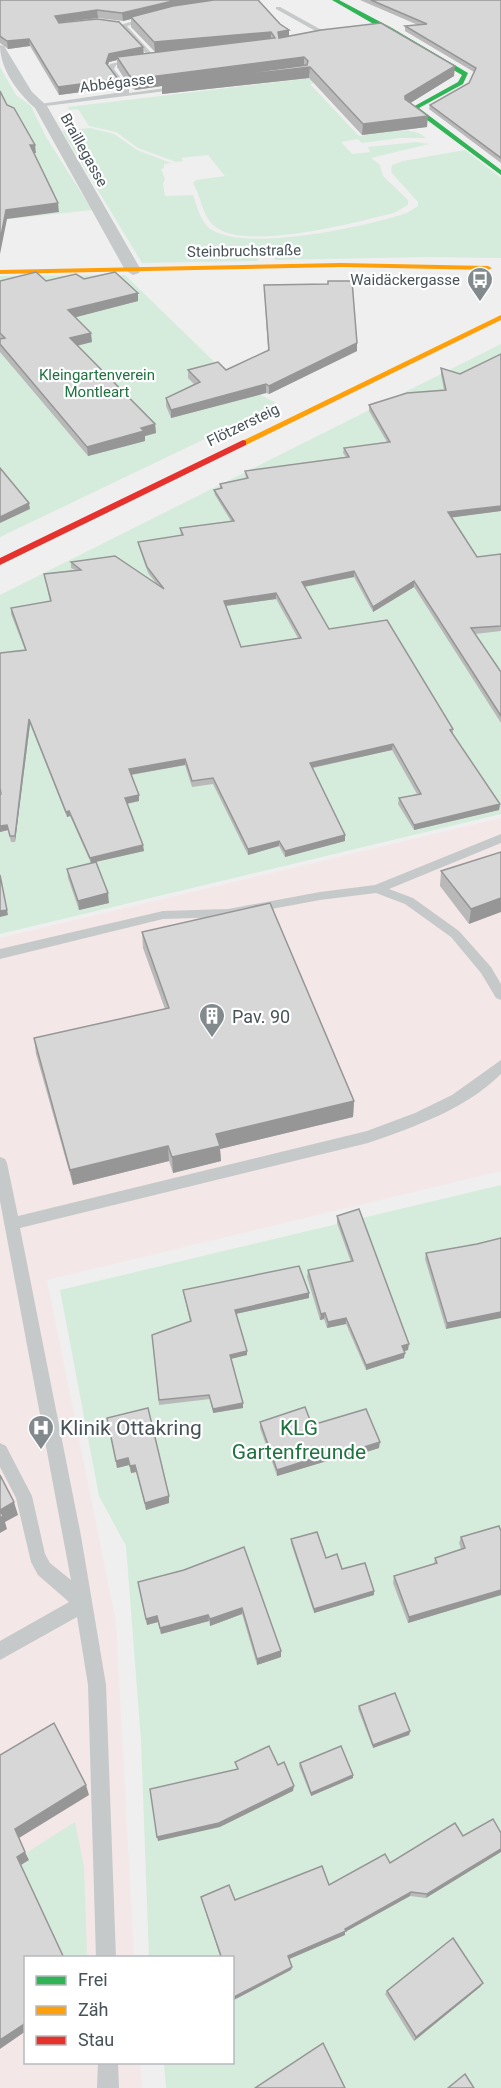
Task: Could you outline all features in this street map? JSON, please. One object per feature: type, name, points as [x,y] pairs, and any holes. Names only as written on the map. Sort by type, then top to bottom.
[{"type":"street","points":[[335,0],[390,29],[466,74],[461,83],[414,109],[501,173]]},
{"type":"street","name":"Braillegasse","points":[[0,49],[27,94],[40,106],[133,270]]},
{"type":"street","name":"Steinbruchstraße","points":[[0,272],[341,265],[488,268]]},
{"type":"street","name":"Flötzersteig","points":[[0,562],[501,317]]},
{"type":"lane","points":[[279,8],[324,33],[308,41]]},
{"type":"lane","points":[[152,57],[120,24],[156,17]]},
{"type":"lane","points":[[121,96],[126,93],[126,89],[111,69],[113,64],[161,56]]},
{"type":"lane","name":"Abbégasse","points":[[40,106],[190,87]]},
{"type":"lane","points":[[0,954],[163,915],[228,913],[320,896],[377,889],[501,838]]},
{"type":"lane","points":[[377,889],[410,901],[455,934],[486,970],[501,995]]},
{"type":"lane","points":[[12,1224],[368,1137],[399,1127],[467,1092],[501,1065]]},
{"type":"lane","points":[[0,1163],[84,1604],[97,1685],[106,1956]]},
{"type":"lane","points":[[0,1451],[24,1496],[38,1556],[44,1569],[84,1604]]},
{"type":"lane","points":[[0,1651],[84,1604]]},
{"type":"lane","points":[[108,2064],[108,2088]]},
{"type":"shaded area","name":"Klinik Ottakring","points":[[501,818],[501,1171],[47,1280],[116,1623],[134,1956],[24,1956],[24,2064],[140,2064],[142,2088],[0,2088],[0,938]]},
{"type":"green space","points":[[0,67],[16,95],[31,106],[46,137],[92,210],[0,220]]},
{"type":"green space","points":[[345,74],[350,78],[310,84],[359,136],[403,130],[412,131],[426,138],[400,138],[362,143],[358,139],[341,142],[352,154],[370,152],[368,147],[417,142],[429,144],[371,158],[380,165],[383,176],[408,200],[408,205],[394,213],[300,233],[248,236],[228,233],[213,225],[206,216],[193,183],[196,180],[225,176],[208,155],[181,158],[183,161],[176,162],[138,148],[116,132],[89,126],[78,109],[69,110],[68,107]]},
{"type":"green space","points":[[90,128],[114,134],[137,150],[171,163],[164,164],[164,168],[161,169],[165,179],[163,184],[165,196],[193,195],[201,217],[209,228],[226,235],[249,238],[306,235],[407,213],[418,206],[418,202],[391,172],[392,165],[465,150],[501,178],[501,258],[275,260],[274,251],[258,251],[258,261],[142,263],[62,131]]},
{"type":"green space","name":"Kleingartenverein Montleart","points":[[125,275],[235,382],[278,404],[0,537],[0,276]]},
{"type":"green space","points":[[501,344],[501,814],[0,934],[0,595]]},
{"type":"green space","name":"KLG Gartenfreunde","points":[[501,1185],[501,2088],[166,2088],[164,2064],[234,2064],[234,1956],[149,1956],[141,1741],[126,1546],[99,1496],[60,1290]]},
{"type":"green space","points":[[75,1822],[84,1867],[87,1956],[64,1956],[21,1865],[29,1860],[26,1853]]},
{"type":"building","points":[[0,0],[177,0],[122,13],[97,10],[55,16],[59,23],[97,19],[119,22],[143,47],[109,54],[106,63],[118,79],[58,87],[29,39],[7,41],[0,36]]},
{"type":"building","points":[[214,0],[258,0],[280,24],[289,30],[278,32],[279,38],[321,30],[381,23],[455,66],[405,96],[405,99],[428,116],[363,124],[310,67],[162,84],[307,65],[308,61],[304,57],[134,79],[129,75],[117,57],[275,38],[271,32],[154,42],[131,17],[173,6]]},
{"type":"building","points":[[371,0],[501,0],[501,158],[430,105],[469,83],[476,68],[405,26],[427,24]]},
{"type":"building","points":[[0,91],[7,105],[14,108],[35,145],[30,145],[58,203],[6,210],[0,241]]},
{"type":"building","points":[[36,272],[46,281],[76,274],[84,279],[115,272],[138,293],[68,310],[91,333],[70,338],[155,424],[141,428],[144,431],[87,447],[0,344],[0,339],[5,338],[0,333],[0,281]]},
{"type":"building","points":[[328,281],[352,281],[357,343],[269,386],[266,384],[171,410],[166,398],[200,382],[188,370],[218,362],[226,370],[269,350],[264,285],[328,284]]},
{"type":"building","points":[[501,354],[501,506],[448,512],[477,557],[501,554],[501,626],[471,628],[501,672],[501,716],[414,581],[373,607],[354,571],[302,582],[329,629],[387,620],[453,729],[450,730],[500,804],[414,825],[399,798],[421,794],[393,744],[310,763],[345,835],[285,851],[279,841],[248,849],[213,778],[192,781],[185,759],[129,769],[139,795],[125,798],[143,845],[90,858],[69,811],[66,812],[29,719],[15,836],[10,836],[7,825],[0,826],[0,653],[26,650],[11,608],[51,601],[44,574],[81,570],[71,562],[115,556],[164,589],[147,567],[138,542],[183,535],[180,528],[234,521],[214,490],[222,488],[220,484],[248,478],[245,471],[349,457],[344,448],[390,442],[369,405],[407,393],[446,390],[441,368],[460,374]],"holes":[[[276,593],[301,638],[241,647],[224,601]]]},
{"type":"building","points":[[0,468],[29,503],[0,517]]},
{"type":"building","points":[[501,852],[501,898],[471,909],[441,871]]},
{"type":"building","points":[[96,862],[108,893],[78,901],[67,869]]},
{"type":"building","points":[[0,875],[7,910],[0,911]]},
{"type":"building","name":"Pav. 90","points":[[270,903],[354,1101],[216,1134],[220,1146],[172,1157],[168,1146],[70,1170],[34,1038],[169,1008],[142,932]]},
{"type":"building","points":[[359,1209],[409,1344],[402,1346],[405,1353],[366,1365],[346,1318],[328,1322],[325,1313],[321,1314],[308,1270],[353,1261],[337,1216]]},
{"type":"building","points":[[501,1238],[501,1312],[447,1323],[426,1253]]},
{"type":"building","points":[[299,1266],[309,1293],[235,1310],[247,1351],[230,1355],[243,1403],[213,1409],[209,1395],[159,1400],[152,1335],[191,1321],[183,1290]]},
{"type":"building","points":[[305,1407],[312,1425],[366,1409],[380,1442],[339,1455],[337,1451],[277,1470],[260,1422]]},
{"type":"building","points":[[148,1408],[169,1496],[145,1503],[135,1465],[130,1466],[128,1458],[116,1461],[107,1418]]},
{"type":"building","points":[[0,1475],[14,1502],[0,1510]]},
{"type":"building","points":[[499,1526],[501,1531],[501,1590],[409,1617],[394,1576],[437,1563],[435,1558],[465,1548],[461,1537]]},
{"type":"building","points":[[317,1532],[326,1558],[337,1554],[342,1569],[365,1563],[374,1591],[314,1609],[291,1539]]},
{"type":"building","points":[[244,1547],[281,1651],[257,1659],[242,1608],[210,1619],[208,1615],[160,1628],[157,1616],[146,1619],[138,1582],[184,1570]]},
{"type":"building","points":[[395,1693],[410,1731],[373,1745],[359,1706]]},
{"type":"building","points":[[54,1723],[86,1785],[15,1829],[25,1852],[17,1857],[63,1956],[24,1956],[24,2024],[0,2040],[0,1755]]},
{"type":"building","points":[[269,1746],[278,1765],[284,1762],[294,1786],[219,1823],[157,1837],[150,1789],[238,1769],[235,1762]]},
{"type":"building","points":[[341,1746],[353,1775],[311,1793],[300,1763]]},
{"type":"building","points":[[493,1819],[501,1833],[501,1849],[427,1894],[411,1892],[345,1929],[346,1931],[288,1956],[292,1967],[234,1997],[234,1956],[221,1956],[201,1897],[229,1885],[235,1900],[322,1866],[329,1885],[385,1854],[390,1863],[455,1823],[463,1836]]},
{"type":"building","points":[[453,1938],[483,1983],[416,2037],[387,1991]]},
{"type":"building","points":[[323,2043],[345,2088],[255,2088]]},
{"type":"building","points":[[465,2074],[474,2088],[448,2088]]},
{"type":"traffic: fast","points":[[335,0],[390,29],[466,74],[461,83],[414,108],[501,173]]},
{"type":"traffic: slow","points":[[0,272],[341,265],[488,268]]},
{"type":"traffic: slow","points":[[243,443],[501,317]]},
{"type":"traffic: jam","points":[[0,562],[243,443]]},
{"type":"place","name":"Waidäckergasse","points":[[480,303]]},
{"type":"place","name":"Pav. 90","points":[[212,1039]]},
{"type":"place","name":"Klinik Ottakring","points":[[41,1451]]}]
